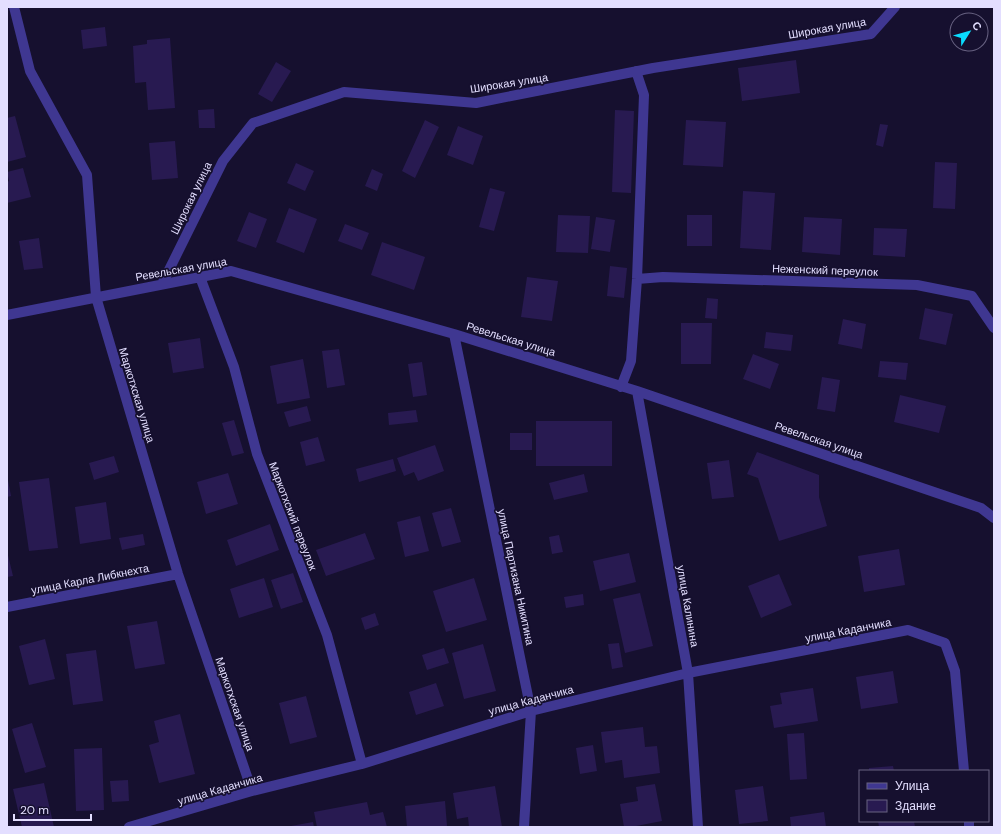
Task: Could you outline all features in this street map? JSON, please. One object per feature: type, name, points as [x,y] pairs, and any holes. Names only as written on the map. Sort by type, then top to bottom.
[{"type":"street","name":"Маркотхская улица","points":[[14,7],[30,71],[87,175],[96,297],[178,574],[252,791]]},
{"type":"street","name":"Широкая улица","points":[[162,284],[223,161],[253,123],[344,92],[476,103],[636,71],[871,34],[894,7]]},
{"type":"street","points":[[621,387],[631,361],[637,279],[644,95],[636,71]]},
{"type":"street","name":"Ревельская улица","points":[[7,315],[231,271],[454,334],[637,391],[981,508],[994,518]]},
{"type":"street","name":"Маркотхский переулок","points":[[200,277],[234,367],[257,454],[327,635],[362,764]]},
{"type":"street","name":"Неженский переулок","points":[[637,279],[663,277],[916,285],[972,296],[994,328]]},
{"type":"street","name":"улица Партизана Никитина","points":[[454,334],[531,711],[524,827]]},
{"type":"street","name":"улица Калинина","points":[[637,391],[688,673],[698,827]]},
{"type":"street","name":"улица Карла Либкнехта","points":[[7,607],[178,574]]},
{"type":"street","name":"улица Каданчика","points":[[129,827],[252,791],[362,764],[531,711],[688,673],[908,630],[945,643],[955,672],[964,770]]},
{"type":"building","points":[[105,27],[107,46],[83,49],[81,30]]},
{"type":"building","points":[[170,38],[175,108],[148,110],[146,82],[135,83],[133,46],[147,44],[147,40]]},
{"type":"building","points":[[796,60],[800,93],[742,101],[738,68]]},
{"type":"building","points":[[276,62],[291,71],[272,102],[258,94]]},
{"type":"building","points":[[214,109],[215,128],[199,128],[198,110]]},
{"type":"building","points":[[615,110],[634,111],[631,193],[612,192]]},
{"type":"building","points":[[15,116],[26,157],[7,162],[7,118]]},
{"type":"building","points":[[425,120],[439,127],[415,178],[402,171]]},
{"type":"building","points":[[686,120],[726,122],[723,167],[683,165]]},
{"type":"building","points":[[880,124],[888,125],[883,147],[876,145]]},
{"type":"building","points":[[458,126],[483,136],[473,165],[447,155]]},
{"type":"building","points":[[175,141],[178,178],[152,180],[149,143]]},
{"type":"building","points":[[935,162],[957,163],[955,209],[933,208]]},
{"type":"building","points":[[296,163],[314,171],[305,191],[287,183]]},
{"type":"building","points":[[23,168],[31,197],[7,203],[7,182],[9,181],[7,172]]},
{"type":"building","points":[[372,169],[383,174],[377,191],[365,186]]},
{"type":"building","points":[[490,188],[505,192],[494,231],[479,227]]},
{"type":"building","points":[[743,191],[775,193],[771,250],[740,248]]},
{"type":"building","points":[[289,208],[317,219],[304,253],[276,242]]},
{"type":"building","points":[[249,212],[267,219],[256,248],[237,241]]},
{"type":"building","points":[[558,215],[590,216],[588,253],[556,252]]},
{"type":"building","points":[[687,215],[712,215],[712,246],[687,246]]},
{"type":"building","points":[[596,217],[615,220],[610,252],[591,249]]},
{"type":"building","points":[[804,217],[842,219],[840,255],[802,252]]},
{"type":"building","points":[[345,224],[369,233],[362,250],[338,241]]},
{"type":"building","points":[[874,228],[907,229],[905,257],[873,255]]},
{"type":"building","points":[[39,238],[43,268],[24,270],[19,241]]},
{"type":"building","points":[[382,242],[425,257],[414,290],[371,275]]},
{"type":"building","points":[[610,266],[627,268],[624,298],[607,296]]},
{"type":"building","points":[[527,277],[558,281],[552,321],[521,317]]},
{"type":"building","points":[[707,298],[718,299],[717,319],[705,318]]},
{"type":"building","points":[[925,308],[953,314],[946,345],[919,339]]},
{"type":"building","points":[[843,319],[866,324],[862,349],[838,344]]},
{"type":"building","points":[[681,323],[712,323],[711,364],[681,364]]},
{"type":"building","points":[[766,332],[793,335],[791,351],[764,348]]},
{"type":"building","points":[[200,338],[204,368],[173,373],[168,343]]},
{"type":"building","points":[[339,349],[345,385],[327,388],[322,351]]},
{"type":"building","points":[[753,354],[779,364],[770,389],[743,379]]},
{"type":"building","points":[[303,359],[310,398],[277,404],[270,366]]},
{"type":"building","points":[[880,361],[908,363],[906,380],[878,377]]},
{"type":"building","points":[[422,362],[427,395],[413,397],[408,364]]},
{"type":"building","points":[[822,377],[840,380],[835,412],[817,409]]},
{"type":"building","points":[[900,395],[946,406],[939,433],[894,422]]},
{"type":"building","points":[[307,406],[311,421],[289,427],[284,412]]},
{"type":"building","points":[[416,410],[418,422],[389,425],[388,413]]},
{"type":"building","points":[[234,420],[244,453],[232,456],[222,423]]},
{"type":"building","points":[[536,421],[612,421],[612,466],[536,466]]},
{"type":"building","points":[[510,433],[532,433],[532,450],[510,450]]},
{"type":"building","points":[[318,437],[325,461],[306,466],[300,442]]},
{"type":"building","points":[[435,445],[444,471],[418,481],[414,472],[404,476],[397,458]]},
{"type":"building","points":[[757,452],[819,475],[819,497],[827,526],[779,541],[758,478],[747,474]]},
{"type":"building","points":[[114,456],[119,472],[94,480],[89,463]]},
{"type":"building","points":[[393,459],[396,471],[359,482],[356,469]]},
{"type":"building","points":[[729,460],[734,497],[712,499],[707,463]]},
{"type":"building","points":[[228,473],[238,504],[206,514],[197,482]]},
{"type":"building","points":[[584,474],[588,492],[554,500],[549,483]]},
{"type":"building","points":[[7,475],[11,496],[7,497]]},
{"type":"building","points":[[49,478],[58,548],[29,551],[19,482]]},
{"type":"building","points":[[106,502],[111,539],[80,544],[75,507]]},
{"type":"building","points":[[451,508],[461,542],[442,547],[432,513]]},
{"type":"building","points":[[420,516],[429,551],[405,557],[397,522]]},
{"type":"building","points":[[270,524],[279,550],[236,566],[227,540]]},
{"type":"building","points":[[365,533],[375,559],[326,576],[316,550]]},
{"type":"building","points":[[143,534],[145,545],[122,550],[119,538]]},
{"type":"building","points":[[559,535],[563,552],[552,554],[549,537]]},
{"type":"building","points":[[899,549],[905,585],[864,592],[858,556]]},
{"type":"building","points":[[7,551],[13,576],[7,577]]},
{"type":"building","points":[[629,553],[636,582],[600,591],[593,561]]},
{"type":"building","points":[[293,573],[303,602],[281,609],[271,580]]},
{"type":"building","points":[[779,574],[792,605],[761,618],[748,586]]},
{"type":"building","points":[[264,578],[273,607],[239,618],[230,589]]},
{"type":"building","points":[[474,578],[487,620],[446,632],[433,591]]},
{"type":"building","points":[[640,593],[653,646],[625,653],[613,599]]},
{"type":"building","points":[[583,594],[584,605],[566,608],[564,597]]},
{"type":"building","points":[[375,613],[379,625],[365,630],[361,618]]},
{"type":"building","points":[[157,621],[165,664],[135,669],[127,626]]},
{"type":"building","points":[[45,639],[55,679],[29,685],[19,646]]},
{"type":"building","points":[[619,643],[623,667],[612,669],[608,644]]},
{"type":"building","points":[[483,644],[496,691],[464,699],[452,653]]},
{"type":"building","points":[[444,648],[449,663],[427,670],[422,655]]},
{"type":"building","points":[[96,650],[103,701],[73,705],[66,654]]},
{"type":"building","points":[[893,671],[898,703],[861,709],[856,677]]},
{"type":"building","points":[[436,683],[444,706],[416,715],[409,692]]},
{"type":"building","points":[[813,688],[818,721],[774,728],[770,706],[782,704],[780,693]]},
{"type":"building","points":[[306,696],[317,737],[290,744],[279,703]]},
{"type":"building","points":[[180,714],[195,774],[159,783],[149,745],[159,742],[154,721]]},
{"type":"building","points":[[32,723],[46,767],[25,773],[12,729]]},
{"type":"building","points":[[643,727],[645,747],[657,746],[660,773],[624,778],[622,760],[605,763],[601,732]]},
{"type":"building","points":[[804,733],[807,779],[790,780],[787,734]]},
{"type":"building","points":[[593,745],[597,771],[580,774],[576,748]]},
{"type":"building","points":[[102,748],[104,810],[76,811],[74,749]]},
{"type":"building","points":[[893,766],[894,770],[869,770],[869,768]]},
{"type":"building","points":[[128,780],[129,801],[112,802],[110,781]]},
{"type":"building","points":[[44,783],[54,827],[22,827],[13,789]]},
{"type":"building","points":[[655,784],[662,821],[624,827],[620,804],[638,801],[636,787]]},
{"type":"building","points":[[495,786],[502,827],[469,827],[468,817],[457,819],[453,793]]},
{"type":"building","points":[[763,786],[768,821],[739,824],[735,790]]},
{"type":"building","points":[[445,801],[447,826],[407,827],[405,806]]},
{"type":"building","points":[[367,802],[370,815],[383,812],[387,827],[317,827],[314,812]]},
{"type":"building","points":[[824,812],[826,827],[791,827],[790,817]]},
{"type":"building","points":[[313,822],[314,827],[291,826]]},
{"type":"building","points":[[878,822],[914,822],[915,827],[879,827]]}]
